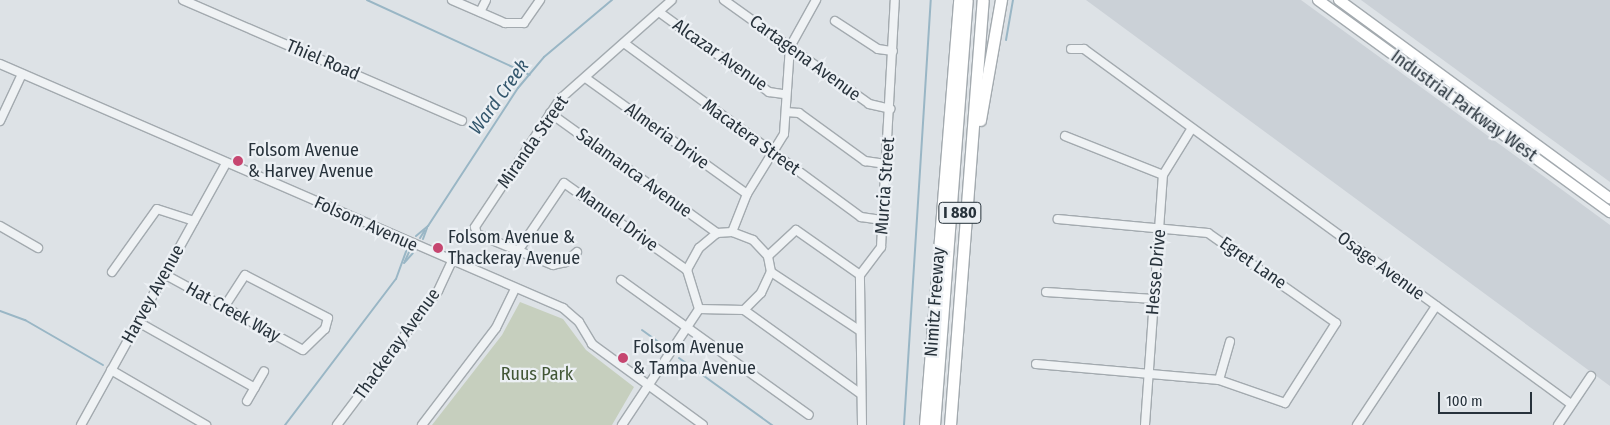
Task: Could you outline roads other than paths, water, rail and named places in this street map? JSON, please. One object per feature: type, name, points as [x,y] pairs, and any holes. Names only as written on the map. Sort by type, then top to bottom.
[{"type":"highway","points":[[953,0],[953,62]]},
{"type":"highway","name":"Nimitz Freeway","points":[[925,425],[959,0]]},
{"type":"highway","name":"I 880","points":[[934,425],[967,0]]},
{"type":"highway","name":"I 880","points":[[943,425],[975,0]]},
{"type":"highway","name":"Nimitz Freeway","points":[[950,425],[983,0]]},
{"type":"highway","points":[[968,196],[1001,0]]},
{"type":"main road","name":"Industrial Parkway West","points":[[1318,0],[1610,198]]},
{"type":"main road","name":"Industrial Parkway West","points":[[1339,0],[1610,212]]},
{"type":"street","name":"Thiel Road","points":[[184,0],[462,121]]},
{"type":"street","points":[[452,0],[505,23],[524,23],[540,0]]},
{"type":"street","points":[[480,12],[486,0]]},
{"type":"street","name":"Miranda Street","points":[[518,251],[477,234],[475,227],[550,113],[672,0]]},
{"type":"street","name":"Cartagena Avenue","points":[[724,0],[869,104],[890,109]]},
{"type":"street","name":"Murcia Street","points":[[860,275],[881,247],[895,0]]},
{"type":"street","points":[[732,232],[747,194],[774,154],[784,134],[786,112],[784,94],[790,47],[811,1]]},
{"type":"street","name":"Alcazar Avenue","points":[[659,12],[769,92],[784,94]]},
{"type":"street","points":[[835,21],[878,49],[893,51]]},
{"type":"street","name":"Macatera Street","points":[[624,43],[861,217],[882,220]]},
{"type":"street","name":"Osage Avenue","points":[[1071,49],[1084,50],[1571,404]]},
{"type":"street","name":"Folsom Avenue","points":[[0,64],[572,314],[592,344],[703,425]]},
{"type":"street","points":[[0,121],[22,74]]},
{"type":"street","name":"Almeria Drive","points":[[587,79],[747,194]]},
{"type":"street","points":[[786,112],[799,113],[865,161],[886,164]]},
{"type":"street","name":"Salamanca Avenue","points":[[550,113],[717,233]]},
{"type":"street","name":"Hesse Drive","points":[[1145,425],[1163,175],[1192,128]]},
{"type":"street","points":[[1065,136],[1163,175]]},
{"type":"street","name":"Harvey Avenue","points":[[81,425],[226,163]]},
{"type":"street","name":"Manuel Drive","points":[[518,251],[564,183],[687,270]]},
{"type":"street","points":[[112,272],[157,209],[194,221]]},
{"type":"street","name":"Egret Lane","points":[[1058,219],[1208,233],[1222,240],[1336,323],[1285,403],[1219,380]]},
{"type":"street","points":[[0,226],[38,248]]},
{"type":"street","points":[[768,256],[796,230],[860,275],[859,330],[862,425]]},
{"type":"street","points":[[622,425],[689,330],[699,309],[687,270],[700,248],[717,233],[732,232],[753,240],[768,256],[770,272],[761,293],[744,310]]},
{"type":"street","points":[[518,251],[552,265],[566,262],[577,252]]},
{"type":"street","name":"Thackeray Avenue","points":[[338,425],[438,291],[452,261]]},
{"type":"street","points":[[770,272],[859,330]]},
{"type":"street","name":"Hat Creek Way","points":[[164,274],[224,307],[303,350],[325,329],[328,318],[322,312],[245,275],[224,307]]},
{"type":"street","points":[[621,280],[809,415]]},
{"type":"street","points":[[422,425],[496,328],[515,289]]},
{"type":"street","points":[[1046,292],[1154,299]]},
{"type":"street","points":[[1357,425],[1436,306]]},
{"type":"street","points":[[699,309],[744,310],[862,394]]},
{"type":"street","points":[[138,322],[254,388]]},
{"type":"street","points":[[1036,364],[1148,372],[1219,380],[1230,342]]},
{"type":"street","points":[[111,370],[206,425]]},
{"type":"street","points":[[247,401],[264,372]]},
{"type":"street","points":[[1558,425],[1591,376]]},
{"type":"waterway","points":[[367,0],[530,75]]},
{"type":"waterway","name":"Ward Creek","points":[[416,236],[428,226],[518,88],[544,57],[612,0]]},
{"type":"waterway","points":[[904,425],[931,0]]},
{"type":"waterway","points":[[1006,40],[1013,0]]},
{"type":"waterway","name":"Ward Creek","points":[[423,239],[427,228]]},
{"type":"waterway","name":"Ward Creek","points":[[420,238],[425,230]]},
{"type":"waterway","name":"Ward Creek","points":[[285,425],[396,279],[406,251]]},
{"type":"waterway","name":"Ward Creek","points":[[405,261],[409,252]]},
{"type":"waterway","name":"Ward Creek","points":[[404,263],[413,253]]},
{"type":"waterway","points":[[0,311],[25,320],[103,365]]},
{"type":"waterway","points":[[642,330],[665,347]]},
{"type":"waterway","points":[[679,358],[772,425]]},
{"type":"place","name":"Folsom Avenue & Harvey Avenue","points":[[238,161]]},
{"type":"place","name":"Folsom Avenue & Thackeray Avenue","points":[[438,248]]},
{"type":"place","name":"Folsom Avenue & Tampa Avenue","points":[[623,358]]},
{"type":"park label","name":"Ruus Park","points":[[537,374]]}]
